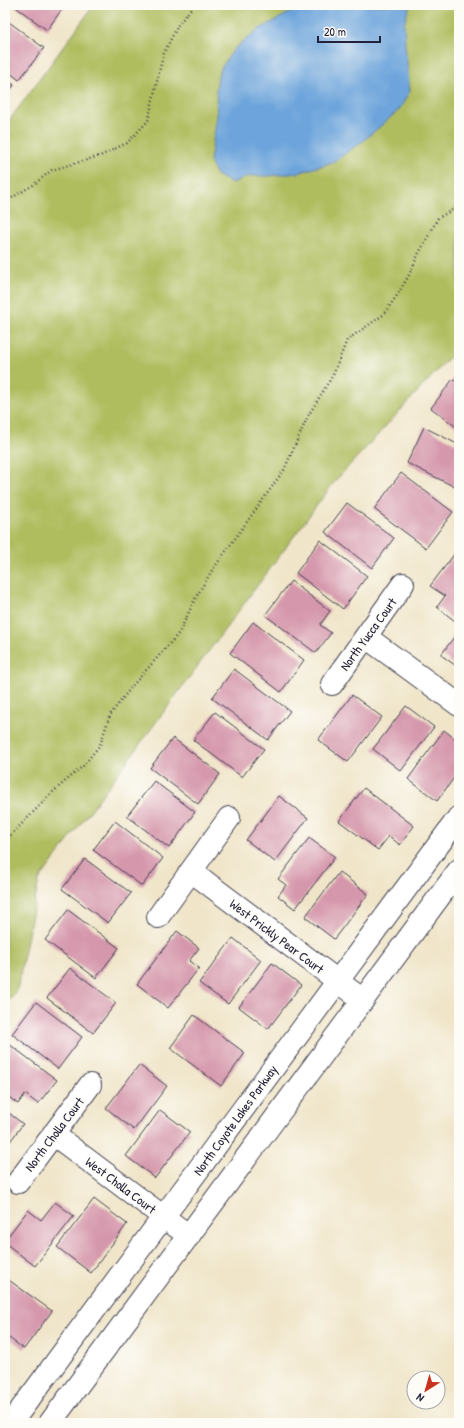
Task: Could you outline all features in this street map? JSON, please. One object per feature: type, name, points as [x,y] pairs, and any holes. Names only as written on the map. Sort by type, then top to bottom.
[{"type":"street","name":"North Yucca Court","points":[[332,684],[403,584]]},
{"type":"street","points":[[366,637],[459,705]]},
{"type":"street","name":"North Coyote Lakes Parkway","points":[[11,1423],[459,817]]},
{"type":"street","points":[[158,917],[229,818]]},
{"type":"street","points":[[50,1423],[459,870]]},
{"type":"street","name":"West Prickly Pear Court","points":[[191,871],[363,1000]]},
{"type":"street","name":"North Cholla Court","points":[[18,1182],[90,1085]]},
{"type":"street","name":"West Cholla Court","points":[[53,1134],[188,1236]]},
{"type":"path","points":[[5,202],[33,185],[52,170],[100,156],[127,143],[138,132],[148,121],[164,55],[170,39],[178,25],[194,5]]},
{"type":"path","points":[[5,841],[54,790],[83,766],[100,744],[110,715],[133,685],[179,633],[195,599],[211,572],[284,470],[302,427],[333,374],[347,340],[383,315],[409,275],[438,218],[459,206]]},
{"type":"green space","points":[[94,5],[459,5],[459,347],[335,481],[39,880],[17,990],[5,1006],[5,126]]},
{"type":"water","points":[[304,5],[410,5],[404,23],[410,91],[399,110],[363,141],[333,162],[298,173],[249,176],[232,183],[216,175],[210,161],[217,116],[216,90],[219,71],[234,49],[256,31]]},
{"type":"building","points":[[13,5],[65,5],[47,30]]},
{"type":"building","points":[[5,19],[44,48],[19,80],[5,69]]},
{"type":"building","points":[[5,78],[14,85],[5,97]]},
{"type":"building","points":[[453,379],[459,384],[459,429],[431,408]]},
{"type":"building","points":[[424,427],[459,445],[459,489],[407,463]]},
{"type":"building","points":[[401,473],[453,512],[426,548],[374,509]]},
{"type":"building","points":[[347,503],[394,538],[372,568],[325,532]]},
{"type":"building","points":[[320,540],[367,576],[343,609],[296,573]]},
{"type":"building","points":[[459,548],[459,616],[455,621],[437,607],[445,596],[430,586]]},
{"type":"building","points":[[291,581],[330,611],[320,625],[331,633],[316,653],[265,615]]},
{"type":"building","points":[[253,622],[304,660],[281,692],[230,653]]},
{"type":"building","points":[[459,630],[459,668],[441,655]]},
{"type":"building","points":[[234,669],[290,711],[268,740],[212,698]]},
{"type":"building","points":[[352,695],[382,717],[348,762],[318,740]]},
{"type":"building","points":[[406,706],[434,727],[401,771],[373,749]]},
{"type":"building","points":[[215,712],[264,749],[242,777],[193,740]]},
{"type":"building","points":[[444,730],[459,742],[459,771],[437,801],[408,779]]},
{"type":"building","points":[[173,738],[220,774],[198,804],[150,768]]},
{"type":"building","points":[[154,781],[195,812],[169,848],[127,816]]},
{"type":"building","points":[[364,788],[414,826],[400,845],[389,836],[378,850],[339,821]]},
{"type":"building","points":[[279,796],[308,818],[275,862],[246,840]]},
{"type":"building","points":[[115,821],[163,858],[142,886],[93,850]]},
{"type":"building","points":[[309,838],[335,857],[295,909],[278,896],[286,885],[278,879]]},
{"type":"building","points":[[85,859],[131,893],[108,923],[62,889]]},
{"type":"building","points":[[339,872],[368,894],[334,939],[305,917]]},
{"type":"building","points":[[68,910],[119,948],[96,978],[45,940]]},
{"type":"building","points":[[177,931],[199,948],[189,961],[199,968],[168,1008],[137,984]]},
{"type":"building","points":[[233,938],[261,960],[228,1004],[199,983]]},
{"type":"building","points":[[272,963],[301,985],[268,1029],[239,1007]]},
{"type":"building","points":[[70,968],[116,1003],[93,1033],[47,998]]},
{"type":"building","points":[[36,1002],[82,1037],[58,1069],[12,1034]]},
{"type":"building","points":[[194,1015],[245,1053],[221,1086],[170,1048]]},
{"type":"building","points":[[5,1041],[57,1080],[38,1104],[25,1094],[18,1104],[5,1094]]},
{"type":"building","points":[[139,1065],[167,1086],[134,1130],[106,1108]]},
{"type":"building","points":[[5,1110],[23,1124],[5,1148]]},
{"type":"building","points":[[160,1110],[190,1132],[155,1178],[126,1156]]},
{"type":"building","points":[[94,1199],[127,1224],[91,1273],[57,1247]]},
{"type":"building","points":[[55,1202],[74,1216],[35,1266],[5,1243],[5,1240],[28,1210],[41,1220]]},
{"type":"building","points":[[6,1278],[52,1311],[24,1349],[5,1335]]}]
